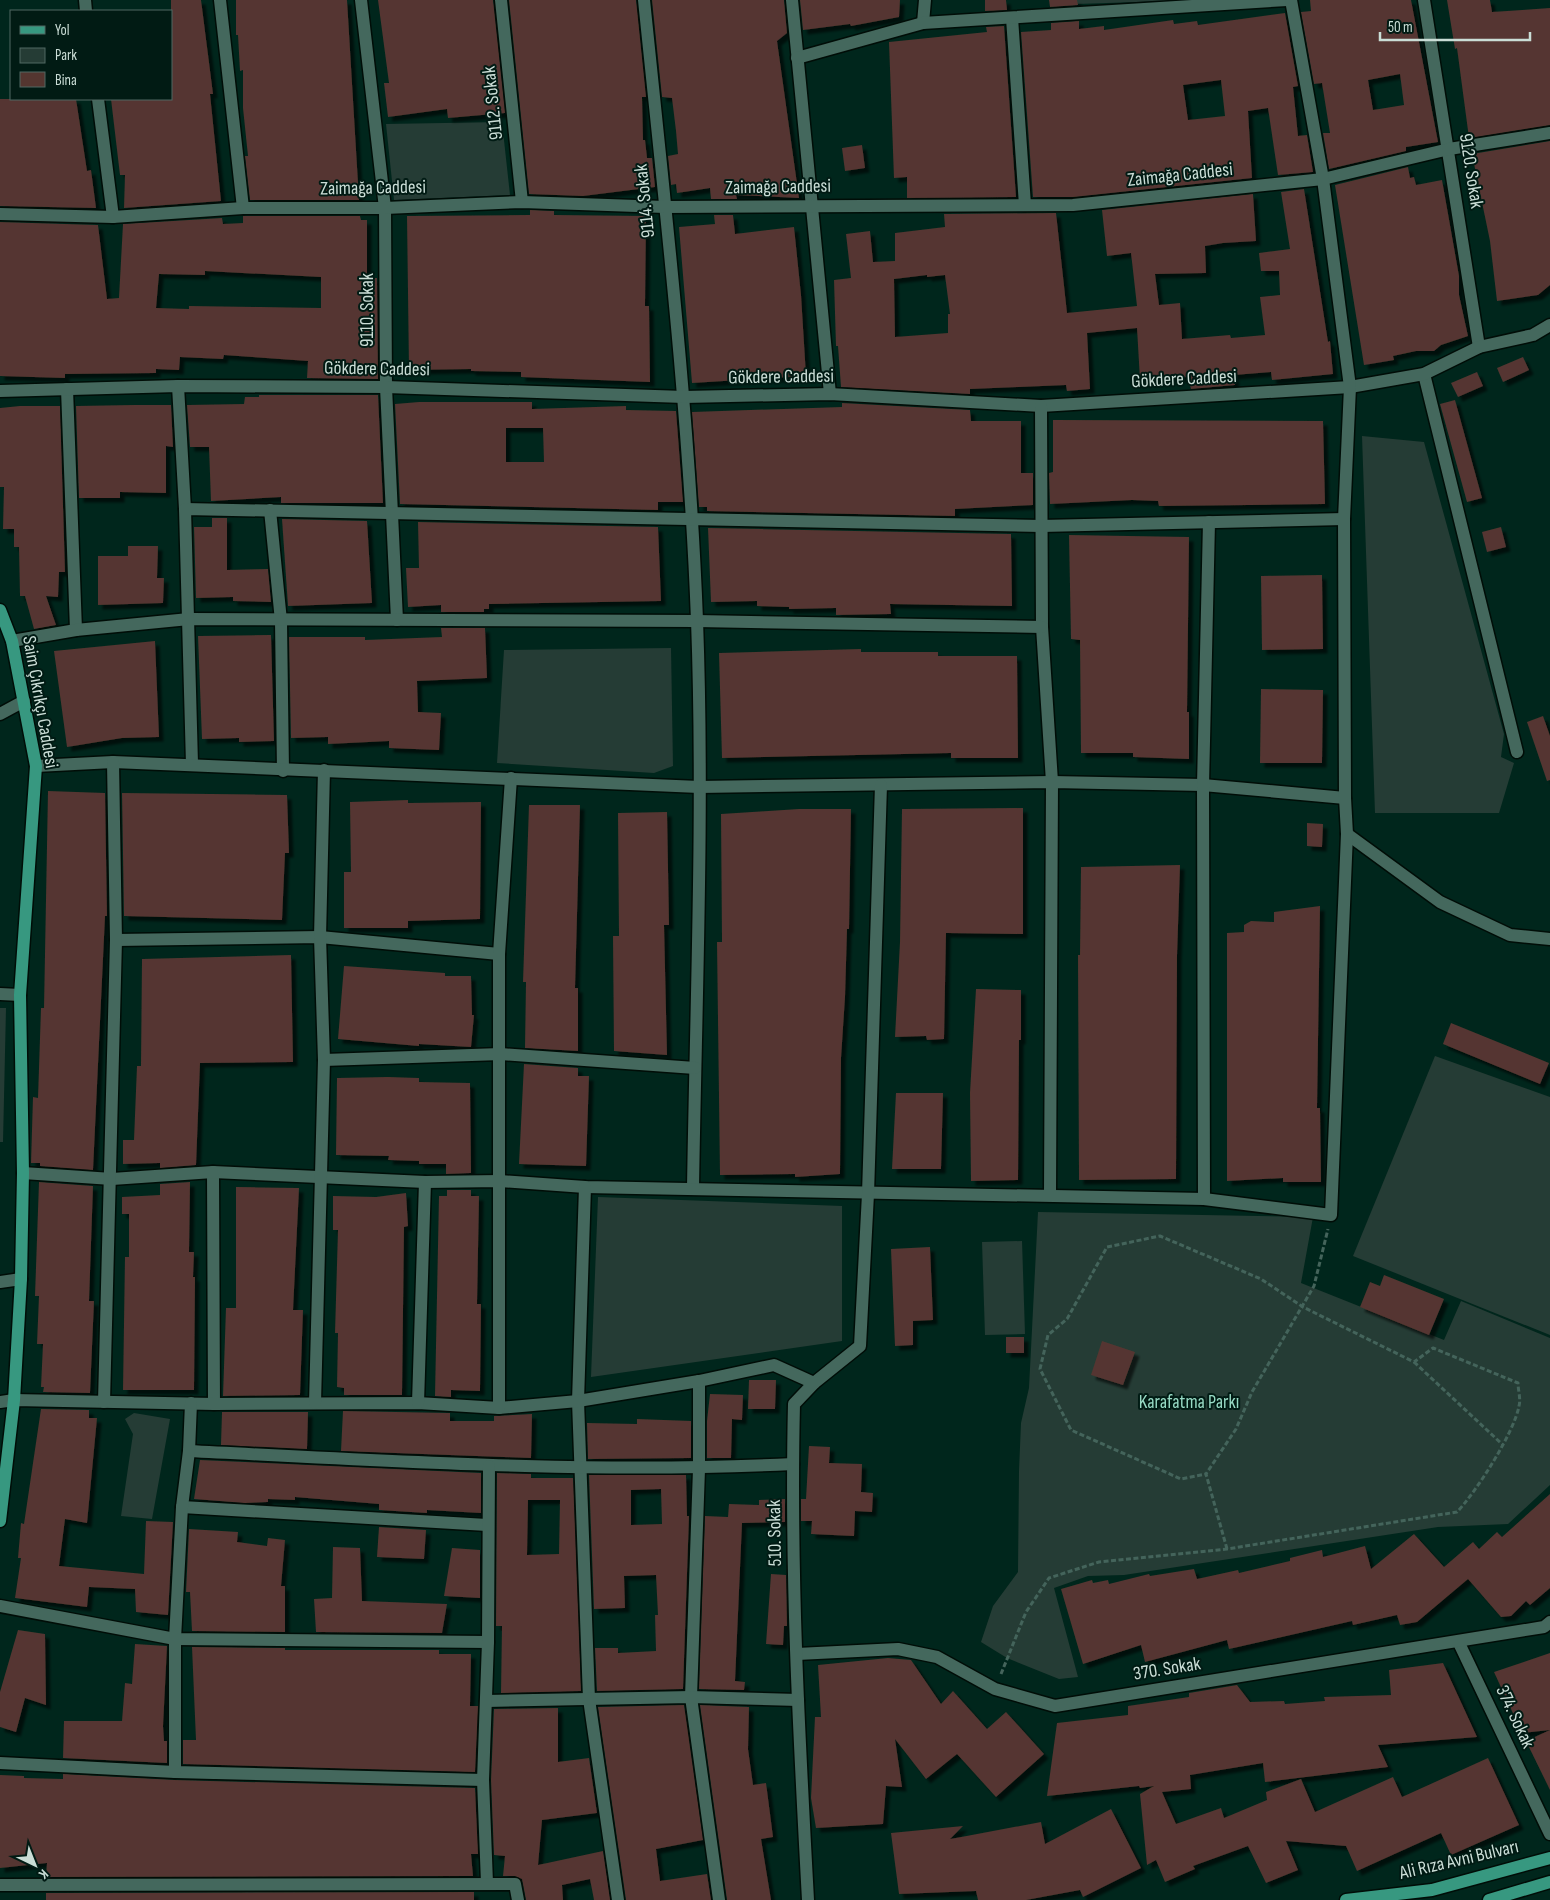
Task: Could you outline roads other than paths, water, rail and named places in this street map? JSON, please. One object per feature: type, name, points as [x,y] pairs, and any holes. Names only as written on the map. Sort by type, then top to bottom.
[{"type":"main road","name":"Saim Çıkrıkçı Caddesi","points":[[0,610],[12,641],[36,766],[20,996],[23,1173],[21,1279],[14,1400],[0,1521]]},
{"type":"main road","name":"Ali Rıza Avni Bulvarı","points":[[1346,1900],[1432,1890],[1550,1858]]},
{"type":"main road","points":[[1489,1900],[1550,1882]]},
{"type":"street","points":[[220,0],[243,208]]},
{"type":"street","name":"9110. Sokak","points":[[361,0],[386,208],[386,387],[397,620]]},
{"type":"street","name":"9112. Sokak","points":[[502,0],[522,202]]},
{"type":"street","name":"9114. Sokak","points":[[644,0],[684,397],[697,622],[699,787],[692,1188]]},
{"type":"street","points":[[792,0],[830,394]]},
{"type":"street","points":[[923,23],[925,0]]},
{"type":"street","points":[[797,58],[923,23],[1287,0]]},
{"type":"street","points":[[23,1173],[112,1179],[213,1172],[425,1182],[500,1181],[585,1187],[692,1188],[868,1194],[1050,1194],[1204,1199],[1331,1215],[1347,834],[1345,798],[1344,519],[1350,387],[1323,179],[1291,0]]},
{"type":"street","name":"9120. Sokak","points":[[1424,0],[1479,347]]},
{"type":"street","points":[[1012,18],[1025,205]]},
{"type":"street","points":[[98,100],[113,217]]},
{"type":"street","name":"Zaimağa Caddesi","points":[[0,214],[113,217],[243,208],[386,208],[522,202],[665,208],[812,205],[1073,205],[1323,179],[1449,149],[1550,133]]},
{"type":"street","name":"Gökdere Caddesi","points":[[0,391],[178,386],[386,387],[684,397],[830,394],[1041,406],[1350,387],[1424,374],[1479,347],[1533,335],[1550,326]]},
{"type":"street","points":[[1424,374],[1517,752]]},
{"type":"street","points":[[178,386],[185,509],[192,764]]},
{"type":"street","points":[[67,389],[76,630]]},
{"type":"street","points":[[1041,406],[1042,627],[1052,782],[1050,1194]]},
{"type":"street","points":[[185,509],[1041,526],[1344,519]]},
{"type":"street","points":[[270,510],[282,621],[283,770]]},
{"type":"street","points":[[1204,1199],[1203,785],[1209,522]]},
{"type":"street","points":[[12,641],[76,630],[189,619],[697,622],[1042,627]]},
{"type":"street","points":[[0,714],[24,701]]},
{"type":"street","points":[[36,766],[113,762],[192,764],[283,770],[324,770],[699,787],[1052,782],[1203,785],[1345,798]]},
{"type":"street","points":[[104,1402],[112,1179],[116,940],[113,762]]},
{"type":"street","points":[[316,1402],[319,1178],[324,1060],[320,937],[324,770]]},
{"type":"street","points":[[499,1408],[501,1054],[499,954],[511,778]]},
{"type":"street","name":"510. Sokak","points":[[808,1900],[798,1700],[792,1464],[794,1404],[814,1383],[860,1346],[868,1194],[882,785]]},
{"type":"street","points":[[1347,834],[1440,902],[1510,935],[1550,938]]},
{"type":"street","points":[[116,940],[320,937],[499,954]]},
{"type":"street","points":[[0,994],[20,996]]},
{"type":"street","points":[[324,1060],[501,1054],[695,1068]]},
{"type":"street","points":[[213,1172],[214,1404]]},
{"type":"street","points":[[418,1404],[425,1182]]},
{"type":"street","points":[[585,1187],[578,1401],[588,1699],[618,1900]]},
{"type":"street","points":[[0,1282],[21,1279]]},
{"type":"street","points":[[0,1402],[14,1400],[214,1404],[316,1402],[499,1408],[578,1401],[699,1381],[774,1365],[814,1383]]},
{"type":"street","points":[[699,1381],[699,1469],[691,1696],[719,1900]]},
{"type":"street","points":[[176,1772],[175,1639],[182,1508],[189,1451],[191,1403]]},
{"type":"street","points":[[189,1451],[489,1466],[699,1469],[792,1464]]},
{"type":"street","points":[[487,1883],[482,1780],[488,1642],[487,1525],[489,1466]]},
{"type":"street","points":[[182,1508],[487,1525]]},
{"type":"street","points":[[0,1606],[175,1639],[488,1642]]},
{"type":"street","name":"370. Sokak","points":[[797,1654],[898,1649],[937,1657],[995,1689],[1055,1706],[1459,1643],[1544,1628],[1550,1622]]},
{"type":"street","name":"374. Sokak","points":[[1459,1643],[1550,1834]]},
{"type":"street","points":[[486,1701],[691,1696],[798,1700]]},
{"type":"street","points":[[0,1763],[176,1772],[482,1780]]},
{"type":"street","points":[[0,1885],[487,1883],[515,1884],[518,1900]]},
{"type":"park label","name":"Karafatma Parkı","points":[[1189,1402]]}]
